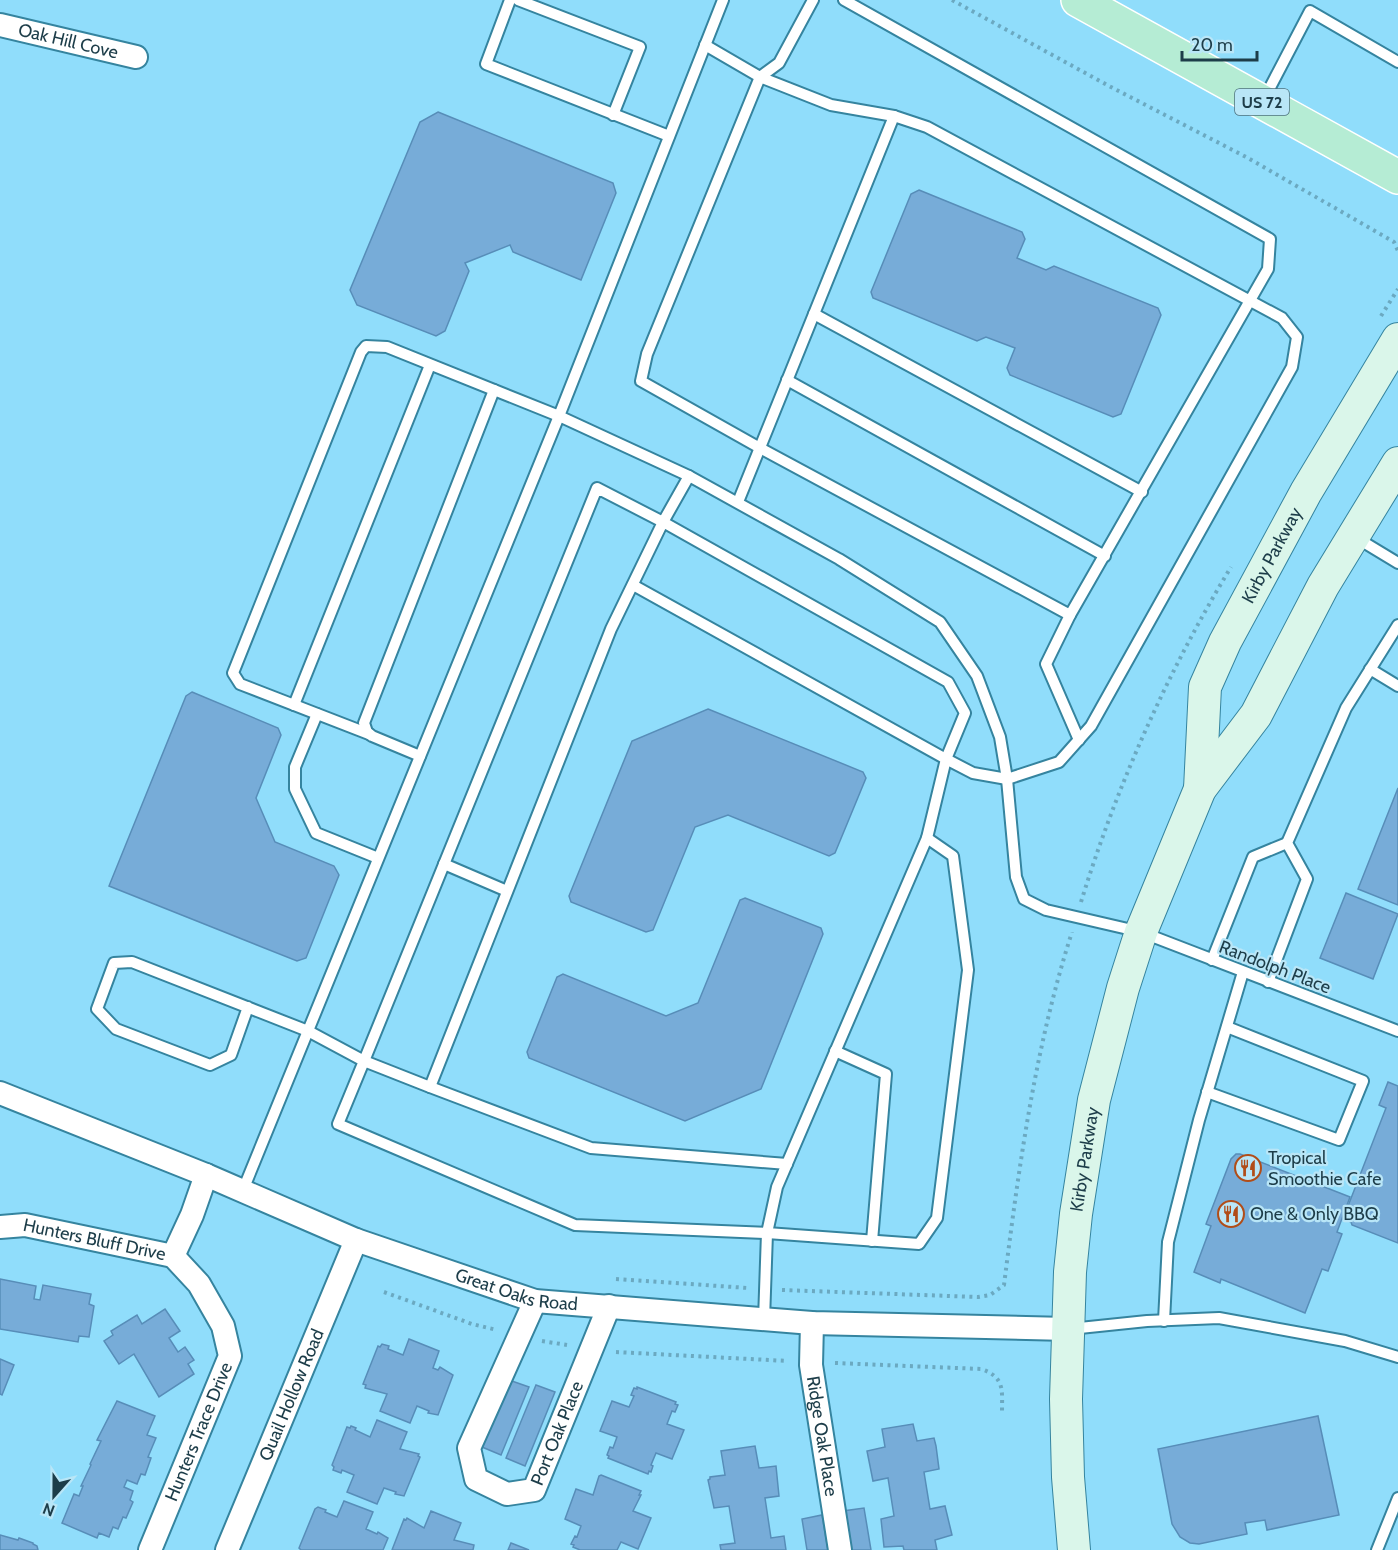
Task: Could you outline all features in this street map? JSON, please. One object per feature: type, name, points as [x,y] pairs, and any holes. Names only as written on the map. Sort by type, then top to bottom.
[{"type":"main road","name":"US 72","points":[[1078,0],[1398,177]]},
{"type":"main road","name":"Kirby Parkway","points":[[1200,789],[1205,687],[1225,642],[1306,492],[1398,339]]},
{"type":"main road","name":"Kirby Parkway","points":[[1074,1550],[1068,1477],[1067,1329],[1076,1214],[1094,1100],[1141,932],[1200,789],[1256,715],[1323,586],[1398,463]]},
{"type":"street","name":"Oak Hill Cove","points":[[0,25],[136,57]]},
{"type":"street","name":"Great Oaks Road","points":[[0,1093],[206,1175],[356,1240],[535,1300],[812,1323],[1067,1329]]},
{"type":"street","name":"Hunters Bluff Drive","points":[[0,1227],[25,1225],[173,1256],[192,1215],[206,1175]]},
{"type":"street","name":"Quail Hollow Road","points":[[227,1550],[356,1240]]},
{"type":"street","name":"Hunters Trace Drive","points":[[150,1550],[230,1356],[223,1326],[199,1284],[173,1256]]},
{"type":"street","name":"Port Oak Place","points":[[535,1300],[469,1448],[476,1479],[507,1494],[534,1490],[609,1306]]},
{"type":"street","name":"Ridge Oak Place","points":[[812,1323],[811,1362],[840,1550]]},
{"type":"lane","points":[[510,0],[486,64],[669,136]]},
{"type":"lane","points":[[518,0],[640,47],[613,115]]},
{"type":"lane","points":[[243,1191],[559,416],[723,0]]},
{"type":"lane","points":[[813,0],[779,63],[760,77],[647,354],[641,381],[760,448],[1070,615]]},
{"type":"lane","points":[[844,0],[1270,239],[1268,269],[1070,615],[1046,664],[1078,740]]},
{"type":"lane","points":[[1262,102],[1316,0]]},
{"type":"lane","points":[[1310,10],[1398,62]]},
{"type":"lane","points":[[633,585],[973,772],[1008,779],[1059,762],[1097,716],[1292,367],[1297,337],[1282,318],[927,127],[894,116],[831,105],[760,77],[705,45]]},
{"type":"lane","points":[[738,502],[894,116]]},
{"type":"lane","points":[[814,314],[1142,492]]},
{"type":"lane","name":"Randolph Place","points":[[294,705],[240,684],[233,673],[235,664],[361,352],[366,346],[387,347],[559,416],[689,476],[839,559],[940,622],[977,676],[1000,737],[1008,779],[1016,877],[1024,899],[1046,910],[1141,932],[1398,1031]]},
{"type":"lane","points":[[420,756],[294,705],[430,365]]},
{"type":"lane","points":[[787,380],[1105,556]]},
{"type":"lane","points":[[369,734],[364,723],[494,390]]},
{"type":"lane","points":[[430,1087],[611,628],[663,522],[689,476]]},
{"type":"lane","points":[[764,1320],[767,1233],[777,1187],[927,838],[946,759],[965,713],[948,682],[663,522],[597,488],[338,1124],[575,1225],[767,1233],[919,1244],[937,1218],[968,970],[953,856],[927,838]]},
{"type":"lane","points":[[1354,537],[1398,563]]},
{"type":"lane","points":[[1212,960],[1252,857],[1287,843],[1346,708],[1398,625]]},
{"type":"lane","points":[[1370,669],[1398,686]]},
{"type":"lane","points":[[317,714],[295,767],[295,789],[316,833],[378,858]]},
{"type":"lane","points":[[1268,982],[1307,879],[1287,843]]},
{"type":"lane","points":[[444,864],[507,891]]},
{"type":"lane","points":[[248,1007],[231,1055],[210,1065],[116,1029],[97,1010],[114,963],[132,962],[248,1007],[308,1031],[364,1061],[591,1148],[786,1164]]},
{"type":"lane","points":[[1164,1320],[1168,1242],[1243,972]]},
{"type":"lane","points":[[1208,1092],[1339,1140],[1363,1081],[1227,1027]]},
{"type":"lane","points":[[835,1051],[886,1074],[872,1241]]},
{"type":"lane","points":[[1067,1329],[1164,1320],[1219,1318],[1345,1341],[1398,1357]]},
{"type":"lane","points":[[1377,1550],[1398,1498]]},
{"type":"path","points":[[952,0],[1109,86],[1248,158],[1394,242],[1398,250]]},
{"type":"path","points":[[384,1292],[472,1324],[519,1336],[626,1354],[981,1370],[990,1372],[1002,1387],[1002,1412]]},
{"type":"building","points":[[438,112],[613,183],[616,193],[581,280],[513,252],[510,245],[465,263],[469,271],[445,331],[436,336],[357,305],[350,290],[420,122]]},
{"type":"building","points":[[919,190],[1022,232],[1025,239],[1017,258],[1046,270],[1054,266],[1158,308],[1161,315],[1121,414],[1113,417],[1010,375],[1007,368],[1015,348],[986,337],[977,341],[873,298],[871,292],[911,194]]},
{"type":"building","points":[[192,692],[278,728],[281,735],[256,798],[275,842],[334,866],[339,875],[306,958],[297,961],[109,886],[186,696]]},
{"type":"building","points":[[708,709],[863,772],[866,778],[835,853],[829,856],[728,815],[695,827],[653,930],[646,932],[571,902],[569,896],[632,741]]},
{"type":"building","points":[[1398,788],[1398,905],[1358,889]]},
{"type":"building","points":[[1346,893],[1398,914],[1373,979],[1320,958]]},
{"type":"building","points":[[745,898],[821,928],[823,934],[761,1089],[685,1121],[529,1058],[527,1052],[557,977],[563,974],[666,1016],[698,1003],[740,900]]},
{"type":"building","points":[[1388,1082],[1398,1086],[1398,1243],[1352,1225],[1351,1222],[1343,1219],[1386,1108],[1379,1105]]},
{"type":"building","points":[[1236,1154],[1350,1197],[1337,1232],[1342,1234],[1328,1271],[1322,1269],[1305,1313],[1221,1279],[1220,1283],[1194,1272],[1211,1226],[1206,1224],[1231,1159]]},
{"type":"building","points":[[0,1279],[36,1286],[34,1299],[40,1300],[43,1285],[91,1294],[89,1304],[94,1306],[89,1337],[79,1336],[78,1342],[0,1329]]},
{"type":"building","points":[[165,1309],[180,1331],[169,1338],[178,1352],[185,1347],[194,1360],[188,1364],[194,1374],[159,1397],[134,1354],[119,1364],[104,1341],[113,1335],[111,1331],[137,1315],[142,1324]]},
{"type":"building","points":[[409,1339],[439,1351],[433,1368],[438,1370],[440,1367],[453,1375],[438,1415],[428,1413],[429,1411],[417,1406],[410,1423],[380,1411],[387,1394],[365,1388],[366,1385],[363,1384],[378,1346],[382,1344],[389,1346],[388,1349],[403,1355]]},
{"type":"building","points":[[0,1359],[14,1365],[2,1395],[0,1394]]},
{"type":"building","points":[[509,1380],[529,1387],[501,1455],[482,1447]]},
{"type":"building","points":[[536,1385],[555,1392],[525,1466],[506,1458]]},
{"type":"building","points":[[637,1387],[676,1402],[675,1404],[678,1405],[675,1412],[672,1411],[667,1424],[684,1430],[672,1459],[656,1453],[651,1472],[649,1471],[648,1474],[608,1458],[610,1447],[613,1448],[617,1437],[600,1431],[612,1401],[629,1407],[634,1396],[631,1395]]},
{"type":"building","points":[[117,1401],[155,1416],[147,1435],[156,1438],[148,1457],[151,1458],[145,1475],[141,1474],[137,1484],[127,1480],[124,1487],[133,1491],[130,1500],[133,1502],[126,1518],[123,1517],[118,1529],[113,1527],[109,1537],[99,1533],[97,1538],[62,1523],[74,1494],[79,1496],[83,1486],[81,1486],[101,1441],[97,1440]]},
{"type":"building","points":[[1318,1416],[1339,1515],[1267,1530],[1265,1520],[1245,1523],[1247,1534],[1199,1544],[1190,1543],[1180,1537],[1172,1524],[1158,1449]]},
{"type":"building","points":[[377,1420],[407,1432],[400,1449],[419,1454],[420,1457],[404,1496],[384,1488],[377,1504],[347,1492],[354,1475],[342,1470],[341,1473],[333,1470],[332,1465],[347,1427],[356,1428],[355,1430],[370,1437]]},
{"type":"building","points":[[913,1424],[917,1441],[934,1438],[936,1446],[939,1469],[924,1472],[930,1509],[945,1506],[952,1535],[935,1540],[937,1550],[904,1550],[903,1546],[884,1547],[881,1519],[894,1516],[888,1478],[873,1481],[867,1451],[885,1447],[882,1429]]},
{"type":"building","points":[[755,1446],[759,1468],[776,1466],[779,1496],[765,1498],[771,1538],[784,1536],[786,1550],[721,1550],[720,1545],[735,1543],[729,1506],[714,1508],[708,1480],[710,1477],[725,1475],[721,1451]]},
{"type":"building","points":[[601,1475],[641,1491],[633,1511],[651,1518],[638,1549],[621,1542],[617,1550],[580,1550],[571,1544],[575,1536],[577,1537],[581,1526],[565,1519],[576,1489],[593,1495]]},
{"type":"building","points":[[344,1501],[373,1512],[366,1529],[388,1538],[383,1550],[301,1550],[299,1548],[315,1509],[318,1507],[337,1517]]},
{"type":"building","points":[[864,1508],[871,1550],[849,1550],[843,1511]]},
{"type":"building","points":[[431,1511],[461,1523],[454,1540],[474,1545],[473,1550],[392,1550],[404,1519],[407,1518],[424,1528]]},
{"type":"building","points":[[822,1515],[828,1550],[807,1550],[802,1519]]},
{"type":"building","points":[[0,1535],[33,1543],[38,1550],[0,1550]]},
{"type":"building","points":[[511,1543],[529,1550],[508,1550]]},
{"type":"place","name":"Tropical Smoothie Cafe","points":[[1248,1168]]},
{"type":"place","name":"One & Only BBQ","points":[[1231,1214]]}]
